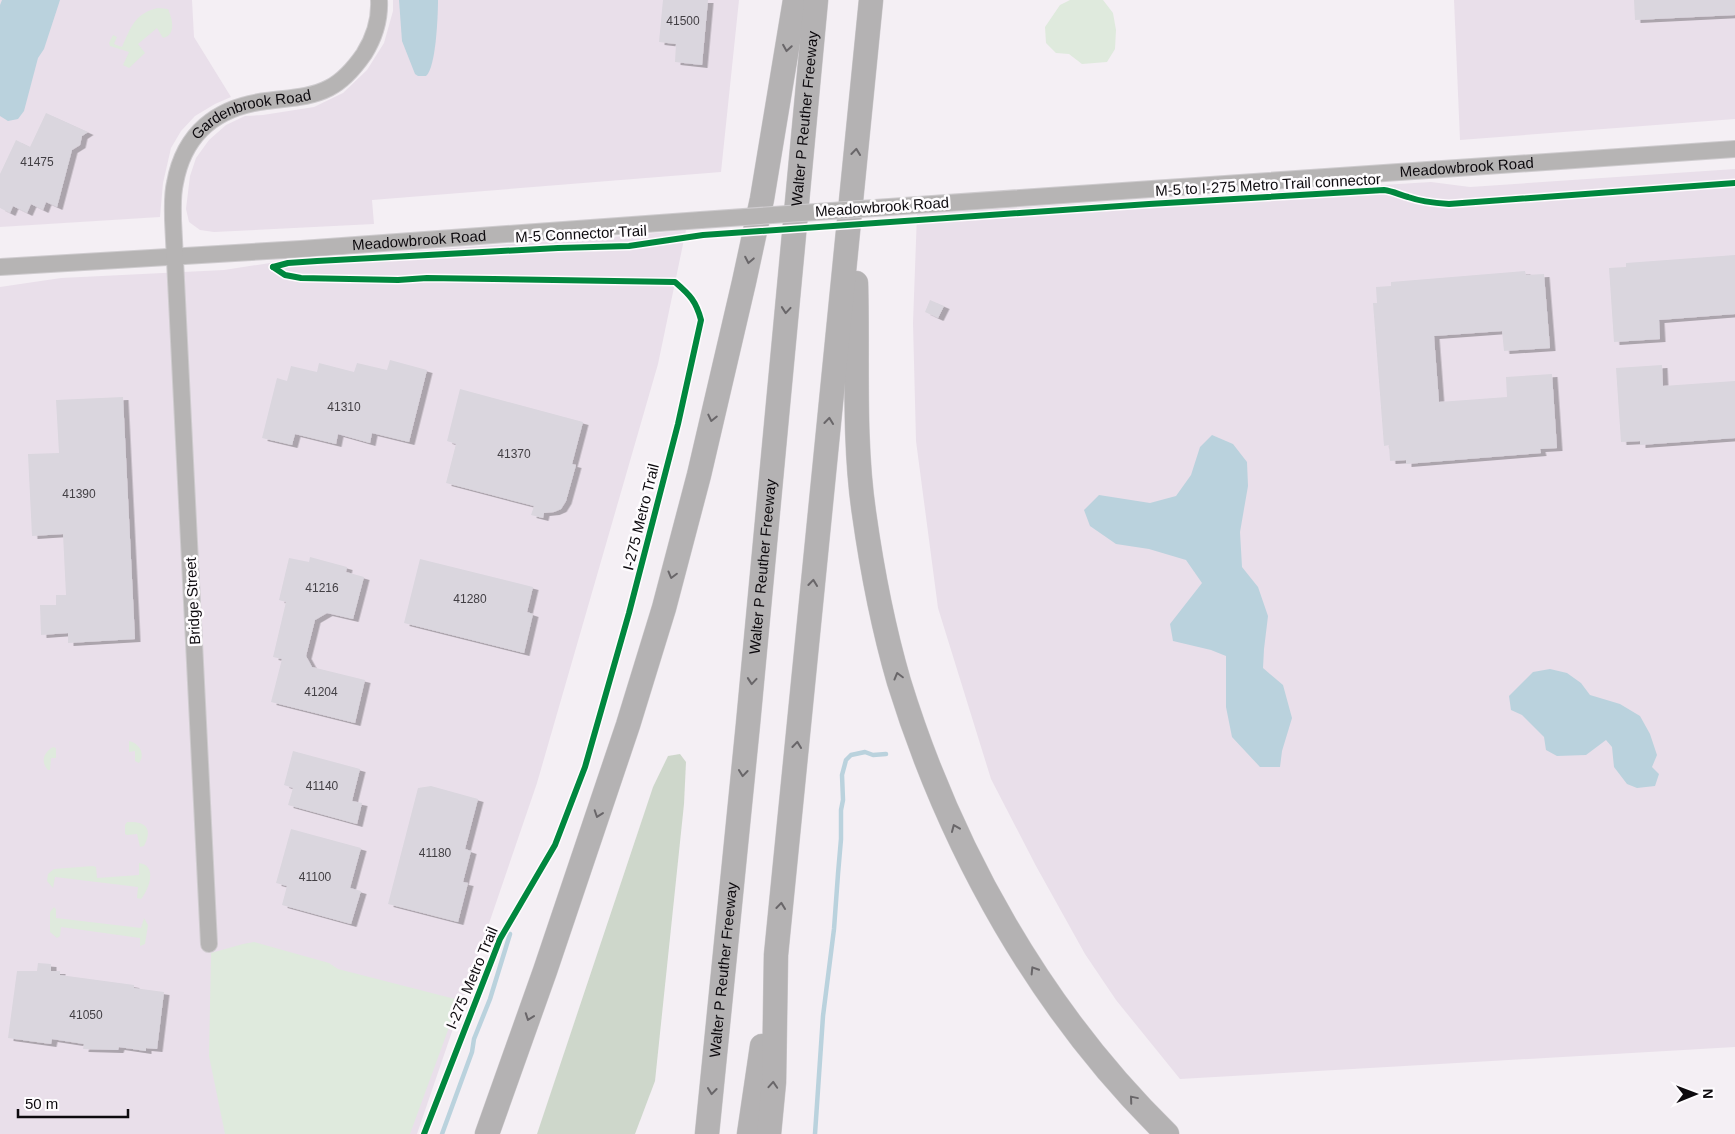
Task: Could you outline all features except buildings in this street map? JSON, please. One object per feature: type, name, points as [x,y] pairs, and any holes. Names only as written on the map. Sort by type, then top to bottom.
[{"type":"highway","points":[[488,1134],[628,725],[664,608],[699,475],[762,199],[795,0]]},
{"type":"highway","name":"Walter P Reuther Freeway","points":[[707,1134],[748,724],[816,0]]},
{"type":"highway","points":[[749,1134],[776,955],[871,0]]},
{"type":"highway","points":[[851,200],[855,262],[858,437],[864,511],[879,601],[899,682],[926,757],[958,835],[999,913],[1046,990],[1139,1107],[1167,1134]]},
{"type":"highway","points":[[770,1134],[774,1082],[776,955]]},
{"type":"street","name":"Gardenbrook Road","points":[[175,257],[174,184],[180,161],[191,141],[204,126],[232,108],[263,101],[305,96],[330,88],[351,71],[369,44],[378,19],[380,0]]},
{"type":"street","name":"Meadowbrook Road","points":[[0,267],[175,257],[1735,148]]},
{"type":"street","name":"Bridge Street","points":[[175,257],[209,944]]},
{"type":"shaded area","points":[[0,0],[192,0],[194,37],[231,97],[195,116],[181,131],[171,148],[163,183],[160,217],[0,227]]},
{"type":"shaded area","points":[[393,0],[739,0],[721,172],[372,200],[374,224],[214,232],[200,230],[189,222],[186,209],[190,176],[196,158],[209,140],[226,125],[245,116],[314,107],[343,93],[367,70],[384,43],[393,11]]},
{"type":"shaded area","points":[[1070,0],[1103,0],[1113,13],[1116,30],[1115,49],[1107,62],[1082,64],[1069,54],[1056,53],[1046,43],[1045,27],[1060,5]]},
{"type":"shaded area","points":[[1454,0],[1735,0],[1735,119],[1460,140]]},
{"type":"shaded area","points":[[158,8],[168,9],[172,21],[172,30],[163,38],[157,28],[138,44],[145,53],[129,68],[123,65],[129,52],[110,46],[109,43],[113,35],[117,37],[114,44],[122,47],[131,27],[139,17],[150,10]]},
{"type":"shaded area","points":[[1735,169],[1735,1047],[1180,1079],[1116,1000],[1085,954],[1036,866],[991,779],[938,608],[916,441],[913,323],[917,214],[1431,182],[1470,187]]},
{"type":"shaded area","points":[[686,230],[658,364],[537,783],[417,1134],[0,1134],[0,287],[61,278],[224,270],[296,259]]},
{"type":"shaded area","points":[[129,741],[136,744],[142,753],[139,763],[135,761],[135,751],[129,752]]},
{"type":"shaded area","points":[[53,747],[56,748],[56,758],[51,758],[50,770],[48,770],[44,764],[44,757]]},
{"type":"shaded area","points":[[680,754],[686,762],[684,804],[655,1081],[635,1134],[537,1134],[653,787],[668,756]]},
{"type":"shaded area","points":[[127,822],[146,826],[148,834],[144,846],[140,847],[137,834],[125,834]]},
{"type":"shaded area","points":[[139,863],[145,865],[150,873],[147,890],[141,899],[137,898],[138,887],[55,877],[53,888],[47,881],[48,874],[54,869],[93,866],[96,867],[97,878],[139,875]]},
{"type":"shaded area","points":[[54,907],[56,909],[56,918],[141,928],[144,918],[148,925],[145,944],[140,946],[140,938],[61,927],[60,936],[57,938],[50,932],[50,912]]},
{"type":"shaded area","points":[[254,942],[329,963],[338,969],[459,1000],[410,1134],[225,1134],[209,1056],[211,953]]},
{"type":"water","points":[[2,0],[60,0],[44,49],[38,58],[24,111],[18,119],[8,121],[0,116],[0,5]]},
{"type":"water","points":[[399,0],[438,0],[434,52],[432,63],[426,76],[415,74],[402,41]]},
{"type":"water","points":[[1212,435],[1233,444],[1247,462],[1248,486],[1240,532],[1242,567],[1258,587],[1268,616],[1263,668],[1283,685],[1292,718],[1282,751],[1280,767],[1260,767],[1232,737],[1226,707],[1226,656],[1211,650],[1173,641],[1170,624],[1202,583],[1186,560],[1149,549],[1116,544],[1090,526],[1084,510],[1099,495],[1150,503],[1176,496],[1191,475],[1200,447]]},
{"type":"water","points":[[1550,669],[1567,673],[1581,683],[1590,695],[1620,704],[1640,716],[1650,734],[1657,755],[1652,767],[1659,774],[1655,786],[1637,788],[1627,784],[1614,767],[1612,747],[1606,740],[1586,755],[1557,756],[1546,750],[1544,737],[1522,715],[1511,710],[1509,696],[1533,672]]},
{"type":"waterway","points":[[815,1134],[823,1016],[834,929],[841,839],[842,775],[846,760],[851,755],[865,752],[873,755],[886,754]]},
{"type":"waterway","points":[[442,1134],[472,1052],[474,1039],[490,999],[510,934]]},
{"type":"cycle path","name":"M-5 to I-275 Metro Trail connector","points":[[273,267],[288,263],[317,261],[629,246],[703,235],[1149,204],[1384,190],[1418,200],[1449,204],[1735,183]]},
{"type":"cycle path","name":"I-275 Metro Trail","points":[[273,267],[285,275],[301,278],[675,282],[692,299],[701,320],[678,424],[629,613],[585,767],[555,845],[500,939],[424,1134]]}]
